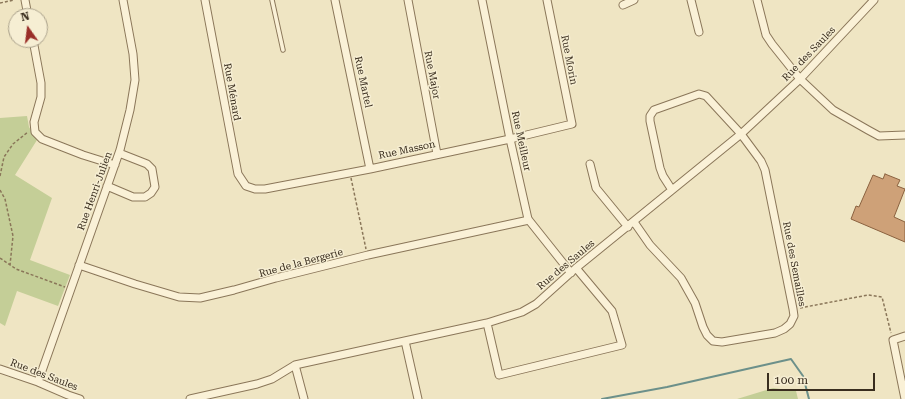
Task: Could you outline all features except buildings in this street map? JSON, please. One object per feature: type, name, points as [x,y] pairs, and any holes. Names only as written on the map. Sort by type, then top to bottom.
[{"type":"street","name":"Rue Henri-Julien","points":[[38,382],[115,165],[130,110],[134,80],[133,54],[123,0]]},
{"type":"street","name":"Rue Ménard","points":[[206,0],[232,151],[238,174],[246,186]]},
{"type":"street","name":"Rue Martel","points":[[335,0],[370,169]]},
{"type":"street","name":"Rue Major","points":[[408,0],[437,154]]},
{"type":"street","name":"Rue Meilleur","points":[[482,0],[510,139],[529,220],[612,311],[622,345],[499,375],[487,323]]},
{"type":"street","name":"Rue Morin","points":[[547,0],[572,124]]},
{"type":"street","points":[[623,5],[634,0]]},
{"type":"street","points":[[691,0],[699,32]]},
{"type":"street","points":[[757,0],[766,35],[800,79],[833,110],[880,136],[905,135]]},
{"type":"street","name":"Rue des Saules","points":[[190,399],[221,396],[258,384],[272,379],[295,364],[487,323],[522,312],[536,304],[741,134],[800,79],[874,0]]},
{"type":"street","points":[[34,48],[41,83],[41,96],[34,122],[35,132],[42,139],[83,155],[115,165]]},
{"type":"street","name":"Rue des Semailles","points":[[634,222],[650,245],[682,278],[696,303],[703,327],[707,335],[713,341],[722,342],[775,333],[784,329],[790,324],[794,316],[793,309],[765,170],[761,160],[741,134],[706,96],[699,94],[654,110],[650,116],[660,168],[672,190]]},
{"type":"street","name":"Rue Masson","points":[[246,186],[255,189],[265,189],[350,173],[510,139],[572,124]]},
{"type":"street","points":[[107,186],[133,197],[145,197],[151,193],[155,187],[152,169],[147,164],[119,153]]},
{"type":"street","points":[[590,164],[596,188],[628,227]]},
{"type":"street","name":"Rue de la Bergerie","points":[[80,265],[179,297],[200,298],[368,256],[529,220]]},
{"type":"street","points":[[905,336],[893,340],[905,399]]},
{"type":"street","points":[[405,341],[418,399]]},
{"type":"street","points":[[295,364],[304,399]]},
{"type":"street","name":"Rue des Saules","points":[[0,369],[80,399]]},
{"type":"lane","points":[[272,0],[283,50]]},
{"type":"path","points":[[0,3],[14,0]]},
{"type":"path","points":[[0,176],[4,157],[13,144],[34,127]]},
{"type":"path","points":[[350,173],[368,256]]},
{"type":"path","points":[[0,190],[5,199],[13,236],[10,265]]},
{"type":"path","points":[[0,258],[16,269],[71,290]]},
{"type":"path","points":[[793,309],[868,295],[882,297],[892,335],[896,339]]},
{"type":"green space","points":[[27,116],[29,127],[37,140],[15,175],[52,198],[30,260],[70,275],[58,306],[17,291],[5,326],[0,323],[0,118]]},
{"type":"green space","points":[[773,388],[796,391],[798,399],[737,399]]},
{"type":"waterway","points":[[602,399],[667,387],[791,359],[803,376],[809,399]]}]
